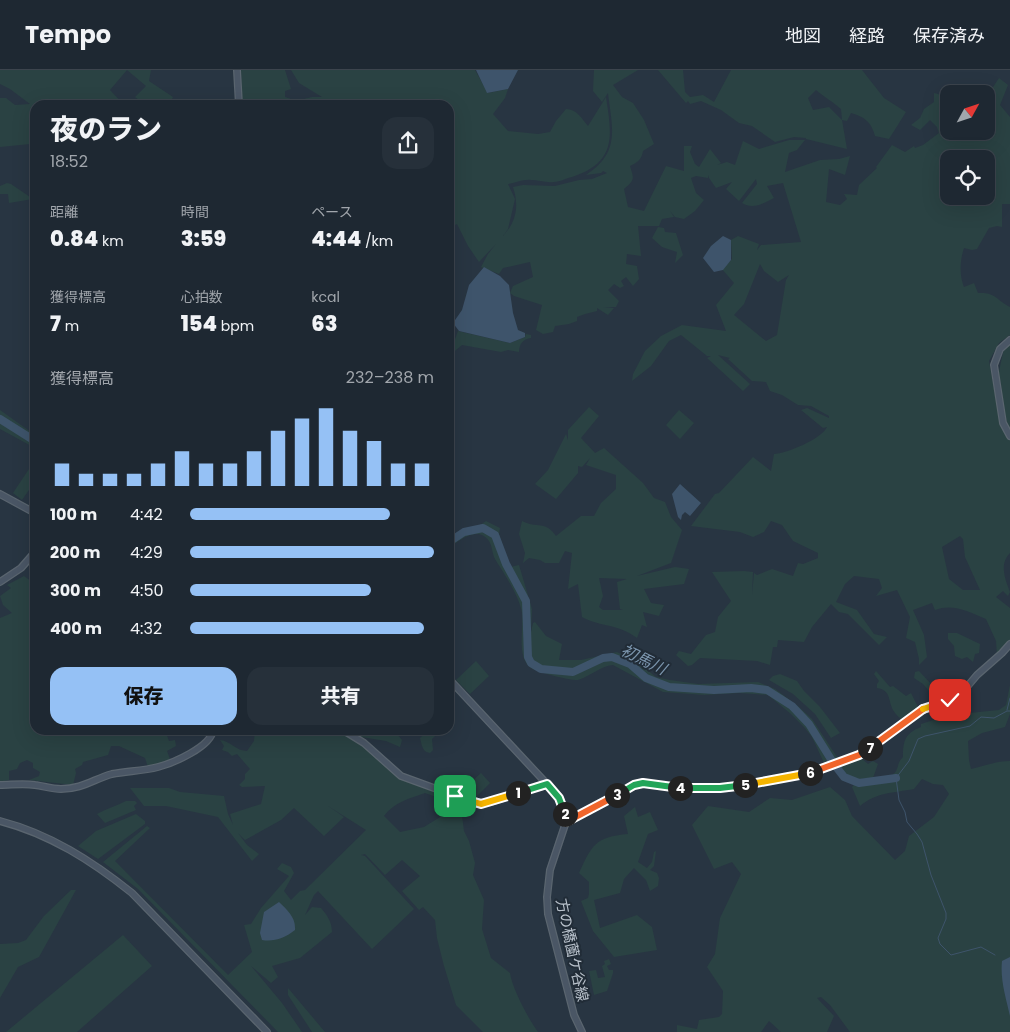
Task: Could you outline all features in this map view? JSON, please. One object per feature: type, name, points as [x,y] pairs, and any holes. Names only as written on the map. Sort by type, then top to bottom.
[{"type":"street","points":[[237,70],[239,100]]},
{"type":"street","points":[[1010,340],[1000,349],[994,365],[1003,423],[1010,436]]},
{"type":"street","points":[[0,494],[30,510]]},
{"type":"street","points":[[0,582],[16,572],[30,557]]},
{"type":"street","points":[[454,684],[559,798],[564,809],[566,822],[639,783],[690,789],[728,788],[804,774],[839,762],[865,751],[925,708],[953,698],[1002,654],[1010,644]]},
{"type":"street","points":[[0,785],[25,784],[67,788],[87,785],[114,774],[158,767],[183,757],[196,750],[210,739],[211,735]]},
{"type":"street","points":[[351,735],[364,743],[401,776],[475,803],[491,802],[547,784]]},
{"type":"street","points":[[0,821],[40,834],[62,844],[99,867],[128,889],[267,1032]]},
{"type":"street","name":"方の橋薗ケ谷線","points":[[566,822],[550,870],[547,897],[548,914],[574,1015],[582,1032]]},
{"type":"green space","points":[[0,70],[127,70],[110,90],[119,100],[30,100],[30,104],[0,84]]},
{"type":"green space","points":[[127,70],[151,70],[149,81],[173,97],[172,100],[139,100],[135,97],[146,86]]},
{"type":"green space","points":[[241,70],[285,70],[291,89],[285,91],[285,97],[291,100],[242,100]]},
{"type":"green space","points":[[291,70],[475,70],[488,93],[508,89],[505,98],[493,114],[508,131],[538,134],[550,132],[566,109],[576,113],[588,126],[606,97],[610,135],[604,155],[597,164],[587,171],[572,177],[558,181],[528,180],[508,184],[515,199],[508,229],[503,236],[511,225],[516,213],[516,200],[513,187],[523,185],[555,186],[592,179],[607,173],[603,171],[586,175],[605,157],[612,138],[608,93],[602,102],[593,91],[594,70],[638,70],[613,85],[622,97],[633,103],[644,120],[654,144],[643,151],[639,160],[630,166],[633,179],[624,189],[628,207],[644,211],[666,166],[684,171],[684,146],[692,146],[690,152],[695,164],[699,167],[710,149],[721,163],[717,165],[727,162],[735,165],[743,141],[759,149],[789,140],[805,140],[797,150],[789,153],[785,172],[820,160],[839,159],[850,156],[845,175],[829,169],[826,202],[840,205],[847,199],[844,194],[857,195],[859,185],[877,168],[892,145],[905,152],[914,146],[915,148],[923,145],[939,133],[937,127],[930,120],[920,130],[911,125],[920,118],[924,109],[934,102],[934,93],[940,94],[940,140],[995,140],[994,85],[999,78],[1008,85],[1000,105],[1010,117],[1010,204],[1002,204],[1002,227],[989,228],[977,249],[964,248],[961,278],[964,287],[974,283],[978,293],[992,295],[1010,307],[1010,335],[999,343],[989,361],[1000,421],[1010,440],[1010,553],[1004,567],[1010,592],[1008,596],[1003,591],[996,597],[1010,608],[1010,640],[997,656],[996,641],[986,619],[955,608],[948,607],[935,610],[932,603],[913,610],[924,635],[927,657],[919,665],[915,642],[906,638],[910,617],[897,590],[876,596],[882,588],[879,579],[854,576],[845,584],[836,602],[857,610],[874,634],[887,637],[879,645],[848,614],[839,612],[831,604],[812,627],[804,642],[778,640],[777,647],[773,647],[770,665],[757,661],[700,658],[688,666],[676,655],[679,651],[691,654],[706,635],[715,632],[718,617],[731,601],[712,572],[753,572],[752,595],[754,573],[757,575],[772,569],[793,576],[798,563],[803,564],[818,558],[818,553],[793,541],[782,525],[771,521],[764,532],[753,537],[740,532],[691,526],[715,494],[719,493],[753,457],[771,471],[774,454],[804,445],[824,431],[827,427],[823,428],[801,410],[807,408],[829,418],[829,416],[811,406],[798,405],[782,395],[770,391],[766,382],[752,381],[728,359],[730,358],[718,355],[750,384],[743,391],[707,358],[711,356],[707,356],[681,335],[669,341],[651,366],[632,381],[633,374],[645,351],[661,336],[682,325],[726,331],[716,305],[734,283],[722,269],[732,259],[731,240],[738,236],[759,244],[757,250],[761,245],[801,242],[783,183],[767,186],[774,198],[758,205],[750,206],[742,203],[757,184],[756,179],[739,201],[726,189],[732,182],[716,188],[709,175],[708,178],[696,176],[691,178],[696,193],[704,200],[695,211],[684,219],[675,217],[670,211],[674,217],[662,219],[659,226],[638,226],[641,256],[627,254],[626,264],[637,266],[639,279],[633,286],[626,277],[621,281],[624,286],[620,288],[614,284],[608,290],[619,301],[616,307],[603,307],[614,308],[608,315],[597,308],[597,311],[577,317],[577,321],[555,326],[553,332],[543,334],[536,330],[542,305],[510,293],[513,286],[533,277],[530,262],[503,268],[499,274],[481,267],[496,244],[479,262],[468,246],[457,224],[454,226],[454,100],[300,100],[322,97],[299,83]],"holes":[[[760,264],[764,271],[778,282],[789,275],[786,280],[777,335],[766,341],[734,315],[744,304]],[[960,536],[963,539],[965,557],[980,590],[963,590],[949,579],[942,547]]]},
{"type":"green space","points":[[658,70],[683,70],[685,92],[690,97],[703,95],[714,102],[731,70],[862,70],[884,98],[906,112],[889,139],[875,136],[866,120],[851,113],[847,121],[842,120],[847,149],[806,138],[794,137],[775,142],[752,126],[739,123],[721,110],[701,101],[690,104],[688,101],[686,103]],"holes":[[[816,90],[841,109],[842,120],[829,107],[813,110],[808,98]]]},
{"type":"green space","points":[[0,98],[6,98],[15,105],[30,104],[30,144],[0,147]]},
{"type":"green space","points":[[7,183],[11,184],[30,197],[30,200],[9,203],[8,194],[0,194],[0,186]]},
{"type":"green space","points":[[658,227],[664,228],[665,232],[676,233],[683,255],[675,263],[677,252],[662,247],[652,238]]},
{"type":"green space","points":[[458,331],[510,343],[525,337],[526,334],[531,335],[531,338],[522,342],[519,352],[508,350],[501,352],[462,345],[454,352],[454,342]]},
{"type":"green space","points":[[1010,343],[1010,430],[1003,411],[1001,383],[998,376],[1004,348]]},
{"type":"green space","points":[[589,407],[599,416],[581,438],[595,453],[604,448],[643,483],[654,498],[665,502],[671,517],[682,530],[671,563],[637,576],[675,567],[689,569],[684,584],[644,589],[651,603],[664,605],[659,616],[643,612],[647,627],[642,625],[637,638],[623,630],[582,617],[578,584],[568,589],[572,553],[565,551],[559,563],[545,563],[529,558],[523,563],[525,553],[519,534],[522,521],[544,526],[556,536],[581,516],[594,516],[601,503],[616,489],[616,475],[586,465],[590,458],[582,467],[578,466],[578,473],[556,499],[535,484],[548,470],[566,434],[568,440],[568,430]],"holes":[[[599,578],[627,579],[617,582],[620,609],[623,610],[603,610],[599,607],[603,596]]]},
{"type":"green space","points":[[0,410],[30,431],[30,445],[0,429]]},
{"type":"green space","points":[[679,410],[694,423],[680,439],[666,425]]},
{"type":"green space","points":[[30,468],[30,488],[22,500],[13,493]]},
{"type":"green space","points":[[486,521],[500,528],[499,534],[510,567],[519,565],[532,609],[531,632],[535,622],[546,636],[562,644],[559,660],[581,660],[617,652],[636,661],[656,677],[670,680],[698,684],[758,682],[775,689],[812,719],[838,760],[827,764],[824,763],[812,737],[804,727],[768,695],[739,693],[704,695],[663,692],[613,665],[604,667],[578,680],[554,676],[531,668],[526,663],[522,650],[521,607],[511,585],[495,559],[489,541],[484,536],[474,534],[463,538],[454,544],[454,535]]},
{"type":"green space","points":[[24,576],[30,580],[30,735],[167,735],[169,741],[175,740],[176,746],[167,751],[170,759],[148,767],[145,758],[119,746],[111,746],[108,755],[83,762],[82,765],[75,769],[73,785],[29,780],[39,776],[40,772],[33,768],[33,763],[27,760],[20,763],[17,769],[9,771],[9,780],[0,782],[0,618],[12,613],[3,605],[0,596],[11,588],[7,585]]},
{"type":"green space","points":[[948,633],[957,633],[980,644],[979,653],[975,654],[973,662],[967,657],[962,659],[955,656],[954,646],[948,639]]},
{"type":"green space","points":[[476,661],[489,676],[470,694],[456,680]]},
{"type":"green space","points":[[876,671],[890,687],[893,686],[906,696],[911,693],[918,707],[912,715],[902,720],[895,713],[887,693],[877,688],[879,681],[874,674]]},
{"type":"green space","points":[[919,671],[931,684],[940,679],[943,691],[959,689],[946,698],[941,699],[914,678],[915,672]]},
{"type":"green space","points":[[780,674],[797,681],[840,733],[831,738],[815,714],[793,694],[769,680],[773,676]]},
{"type":"green space","points":[[1010,685],[1010,714],[1005,727],[982,733],[968,741],[971,769],[1010,761],[1010,1032],[850,1032],[830,1005],[821,997],[817,998],[834,1016],[827,1032],[781,1032],[769,1021],[761,1032],[677,1032],[677,1025],[697,1029],[699,1020],[719,1017],[722,1014],[723,991],[707,967],[715,954],[720,918],[741,874],[732,862],[714,869],[692,825],[708,806],[749,812],[770,798],[792,800],[830,787],[845,800],[852,816],[895,860],[905,851],[909,836],[934,817],[949,794],[943,785],[933,784],[922,779],[914,789],[879,796],[866,801],[860,806],[852,787],[858,780],[873,780],[893,775],[903,757],[906,738],[911,732],[921,727],[921,724],[949,715],[999,710],[1006,705]]},
{"type":"green space","points":[[255,735],[398,735],[402,740],[400,747],[386,741],[355,736],[394,772],[460,800],[464,831],[475,863],[473,875],[484,900],[482,929],[491,958],[510,973],[521,1004],[538,1032],[483,1032],[456,1005],[437,938],[435,920],[423,907],[419,910],[402,891],[420,876],[402,860],[385,875],[365,854],[361,855],[365,856],[414,909],[372,949],[318,891],[314,895],[305,915],[312,907],[321,908],[329,919],[332,932],[300,958],[272,966],[278,977],[271,983],[251,966],[282,1003],[302,1032],[278,1032],[138,889],[103,862],[147,826],[150,828],[115,861],[228,975],[252,952],[244,925],[251,924],[261,908],[289,876],[277,869],[282,863],[291,867],[294,873],[284,891],[291,900],[300,891],[305,890],[366,830],[328,806],[344,817],[324,836],[294,808],[281,820],[245,840],[238,833],[247,845],[259,854],[252,861],[218,817],[166,806],[144,806],[130,788],[169,788],[180,792],[224,796],[228,814],[233,825],[230,814],[261,804],[265,786],[242,787],[239,785],[245,779],[245,774],[250,769],[237,754],[232,756],[222,750],[224,746],[220,740],[243,751],[247,751],[254,741]],"holes":[[[425,793],[453,803],[453,809],[424,827],[400,832],[384,816],[397,804]]]},
{"type":"green space","points":[[423,735],[436,735],[432,739],[433,750],[430,753],[424,750],[420,738]]},
{"type":"green space","points":[[861,758],[868,764],[873,761],[878,764],[873,778],[850,780],[838,766]]},
{"type":"green space","points":[[481,773],[490,783],[475,798],[478,801],[466,797],[467,786]]},
{"type":"green space","points":[[126,801],[135,801],[137,803],[134,806],[136,810],[105,823],[97,814],[104,811]]},
{"type":"green space","points":[[635,807],[638,817],[650,812],[658,830],[648,834],[638,862],[647,868],[652,862],[654,852],[656,851],[654,866],[650,870],[657,873],[659,878],[658,886],[650,891],[646,880],[634,868],[624,879],[620,893],[594,900],[600,928],[637,915],[652,927],[657,950],[614,957],[593,931],[581,901],[588,898],[589,882],[579,873],[592,849],[601,840],[628,834],[624,816]]},
{"type":"green space","points":[[136,814],[145,821],[145,824],[98,859],[78,846],[96,831]]},
{"type":"green space","points":[[71,890],[76,890],[39,957],[18,967],[0,998],[0,944],[18,943],[26,940],[44,916]]},
{"type":"green space","points":[[123,935],[152,966],[77,1032],[6,1032]]},
{"type":"green space","points":[[609,959],[611,964],[607,966],[609,970],[613,970],[613,973],[607,991],[594,995],[589,971],[596,970],[598,978],[605,977],[602,966],[605,964],[604,961]]},
{"type":"green space","points":[[288,988],[325,1032],[312,1032],[288,995]]},
{"type":"water","points":[[476,70],[518,70],[508,89],[487,93]]},
{"type":"water","points":[[723,236],[731,240],[731,260],[723,270],[714,272],[703,258],[711,246]]},
{"type":"water","points":[[484,267],[500,276],[509,285],[513,313],[518,330],[525,333],[525,337],[510,343],[459,331],[454,322],[462,310],[469,285]]},
{"type":"water","points":[[680,484],[701,503],[690,516],[685,512],[681,520],[678,517],[672,494]]},
{"type":"water","points":[[279,902],[294,921],[295,930],[279,939],[262,940],[260,933],[264,912]]},
{"type":"water","points":[[1010,957],[1010,1016],[1004,989],[1002,961]]},
{"type":"waterway","name":"初馬川","points":[[0,419],[30,438]]},
{"type":"waterway","name":"初馬川","points":[[454,539],[464,532],[483,528],[495,535],[506,564],[526,601],[528,657],[531,663],[541,669],[573,672],[603,658],[612,657],[630,664],[646,678],[669,687],[714,690],[751,688],[767,690],[792,706],[809,724],[844,777],[859,783],[896,778]]},
{"type":"waterway","points":[[1007,710],[1010,698]]},
{"type":"waterway","points":[[995,955],[981,947],[951,955],[940,944],[938,938],[946,919],[946,913],[931,875],[922,842],[907,822],[905,812],[899,800],[896,778],[909,761],[918,739],[970,726],[981,717],[994,718],[1010,711]]},
{"type":"route","points":[[455,796],[481,804],[547,784],[559,798],[564,809],[566,822],[639,783],[690,789],[728,788],[812,772],[859,755],[920,711],[950,700]]}]
